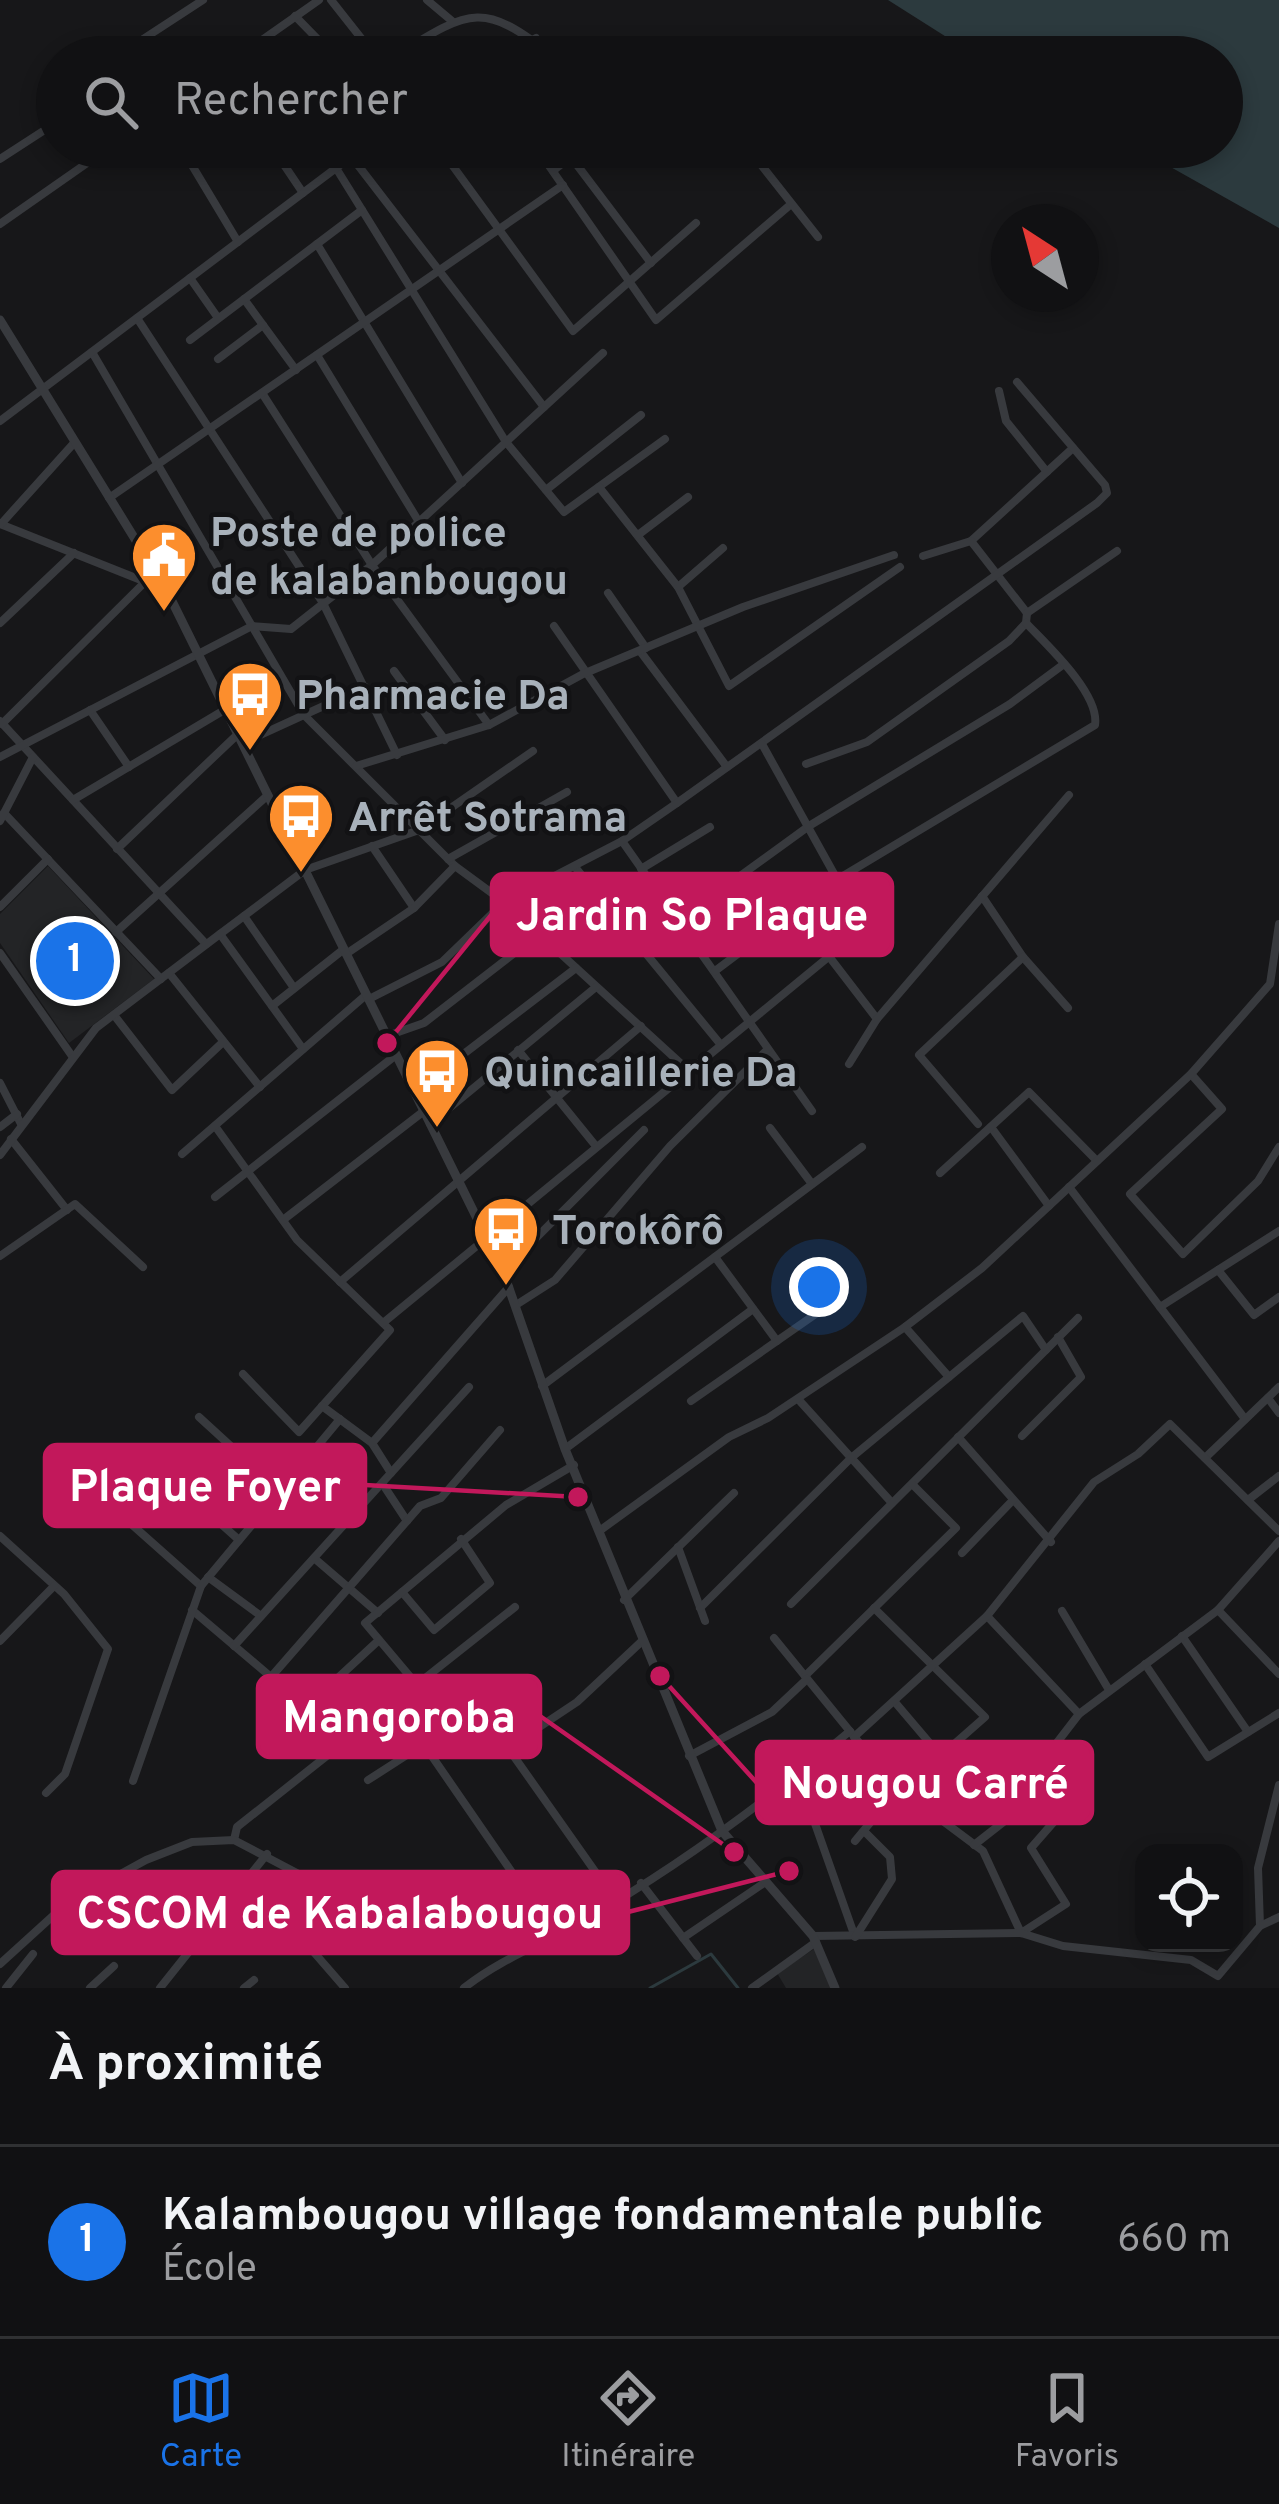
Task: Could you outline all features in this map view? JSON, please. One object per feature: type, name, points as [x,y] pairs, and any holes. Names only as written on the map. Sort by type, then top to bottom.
[{"type":"street","points":[[148,36],[202,0]]},
{"type":"street","points":[[270,36],[319,0]]},
{"type":"street","points":[[345,0],[334,4],[359,36]]},
{"type":"street","points":[[427,0],[452,21]]},
{"type":"street","points":[[427,36],[478,10],[507,13],[534,36]]},
{"type":"street","points":[[296,16],[315,36]]},
{"type":"street","points":[[0,159],[36,136]]},
{"type":"street","points":[[0,224],[80,168]]},
{"type":"street","points":[[194,168],[238,242]]},
{"type":"street","points":[[286,168],[303,193]]},
{"type":"street","points":[[0,422],[336,168],[506,442],[564,512],[665,439]]},
{"type":"street","points":[[361,168],[544,407]]},
{"type":"street","points":[[454,168],[573,331],[696,223]]},
{"type":"street","points":[[552,168],[656,320],[790,205]]},
{"type":"street","points":[[554,171],[558,168]]},
{"type":"street","points":[[579,168],[651,263]]},
{"type":"street","points":[[762,168],[818,237]]},
{"type":"street","points":[[108,499],[563,185]]},
{"type":"street","points":[[190,340],[362,209]]},
{"type":"street","points":[[317,244],[462,483]]},
{"type":"street","points":[[190,278],[218,319]]},
{"type":"street","points":[[244,299],[296,370]]},
{"type":"street","points":[[137,318],[323,603],[397,755]]},
{"type":"street","points":[[2,326],[167,591],[486,1237],[516,1305],[565,1449],[602,1529],[624,1600],[722,1831],[815,1939],[835,1988]]},
{"type":"street","points":[[218,358],[263,326]]},
{"type":"street","points":[[92,352],[304,715],[452,863],[504,902],[689,1071]]},
{"type":"street","points":[[0,757],[252,626],[291,629],[372,565],[603,353]]},
{"type":"street","points":[[317,355],[419,522]]},
{"type":"street","points":[[182,1154],[368,997],[442,962],[504,902],[622,841],[1107,493],[1017,382]]},
{"type":"street","points":[[999,391],[1006,421],[1046,472]]},
{"type":"street","points":[[262,393],[372,565],[489,724]]},
{"type":"street","points":[[546,490],[641,415]]},
{"type":"street","points":[[74,443],[1,524],[167,591]]},
{"type":"street","points":[[922,556],[971,541],[1073,448]]},
{"type":"street","points":[[599,487],[678,587],[725,682],[736,684],[900,567]]},
{"type":"street","points":[[638,535],[688,497]]},
{"type":"street","points":[[716,970],[838,879],[1095,725],[1097,716],[1064,664],[971,541]]},
{"type":"street","points":[[678,587],[723,548]]},
{"type":"street","points":[[806,764],[879,735],[1009,641],[1026,618],[1118,551]]},
{"type":"street","points":[[0,623],[74,554]]},
{"type":"street","points":[[356,766],[489,724],[583,674],[894,555]]},
{"type":"street","points":[[145,582],[1,723],[206,944]]},
{"type":"street","points":[[608,593],[727,767]]},
{"type":"street","points":[[554,626],[677,803]]},
{"type":"street","points":[[678,921],[809,826],[1010,704],[1064,664]]},
{"type":"street","points":[[394,671],[445,740]]},
{"type":"street","points":[[117,848],[240,739],[365,687]]},
{"type":"street","points":[[90,710],[130,766]]},
{"type":"street","points":[[73,800],[226,710]]},
{"type":"street","points":[[383,1323],[596,1145],[831,959],[859,926],[838,879],[761,744]]},
{"type":"street","points":[[0,1155],[72,1056],[114,1015],[206,944],[305,869],[418,830],[532,751]]},
{"type":"street","points":[[33,758],[2,817],[165,976],[260,1087]]},
{"type":"street","points":[[272,1006],[345,951],[414,908],[452,863],[567,792]]},
{"type":"street","points":[[849,1064],[877,1019],[1069,795]]},
{"type":"street","points":[[116,932],[268,796]]},
{"type":"street","points":[[641,869],[710,827]]},
{"type":"street","points":[[622,841],[753,1020],[812,1112]]},
{"type":"street","points":[[372,846],[414,908]]},
{"type":"street","points":[[0,907],[47,859]]},
{"type":"street","points":[[575,867],[722,1045]]},
{"type":"street","points":[[982,896],[1023,957],[1068,1008]]},
{"type":"street","points":[[244,916],[294,988]]},
{"type":"street","points":[[602,1529],[729,1437],[798,1399],[905,1327],[982,1268],[1191,1074],[1274,983],[1279,924]]},
{"type":"street","points":[[220,934],[303,1049]]},
{"type":"street","points":[[387,1036],[424,1023],[539,934]]},
{"type":"street","points":[[0,953],[72,1056]]},
{"type":"street","points":[[978,1124],[919,1055],[1023,957]]},
{"type":"street","points":[[831,959],[877,1019]]},
{"type":"street","points":[[415,1092],[576,968]]},
{"type":"street","points":[[0,982],[13,972]]},
{"type":"street","points":[[430,1124],[596,987]]},
{"type":"street","points":[[114,1015],[172,1090],[223,1042]]},
{"type":"street","points":[[340,1282],[641,1026]]},
{"type":"street","points":[[516,1305],[555,1280],[670,1146],[768,1049]]},
{"type":"street","points":[[518,1050],[596,1145]]},
{"type":"street","points":[[215,1197],[396,1055]]},
{"type":"street","points":[[1191,1074],[1222,1109],[1130,1193],[1183,1254],[1258,1180],[1279,1148]]},
{"type":"street","points":[[0,1083],[22,1125]]},
{"type":"street","points":[[940,1173],[1029,1092],[1097,1161]]},
{"type":"street","points":[[283,1220],[424,1111]]},
{"type":"street","points":[[0,1127],[16,1114]]},
{"type":"street","points":[[214,1126],[283,1220],[390,1330],[299,1432],[243,1374]]},
{"type":"street","points":[[770,1127],[813,1184]]},
{"type":"street","points":[[991,1127],[1049,1206]]},
{"type":"street","points":[[502,1271],[644,1130]]},
{"type":"street","points":[[11,1139],[67,1210]]},
{"type":"street","points":[[541,1387],[862,1148]]},
{"type":"street","points":[[1069,1187],[1245,1419]]},
{"type":"street","points":[[0,1256],[75,1204],[143,1267]]},
{"type":"street","points":[[1160,1307],[1279,1231]]},
{"type":"street","points":[[715,1257],[777,1341]]},
{"type":"street","points":[[1218,1270],[1254,1316],[1279,1297]]},
{"type":"street","points":[[372,1444],[509,1287]]},
{"type":"street","points":[[565,1449],[753,1309]]},
{"type":"street","points":[[691,1401],[820,1311]]},
{"type":"street","points":[[700,1608],[851,1458],[1022,1316],[1046,1350]]},
{"type":"street","points":[[791,1604],[1078,1318]]},
{"type":"street","points":[[905,1327],[949,1377]]},
{"type":"street","points":[[1022,1436],[1081,1377],[1058,1337]]},
{"type":"street","points":[[234,1646],[469,1387]]},
{"type":"street","points":[[1205,1458],[1279,1387]]},
{"type":"street","points":[[1268,1398],[1279,1413]]},
{"type":"street","points":[[798,1399],[892,1503]]},
{"type":"street","points":[[322,1406],[372,1444],[391,1473]]},
{"type":"street","points":[[199,1418],[280,1491]]},
{"type":"street","points":[[134,1781],[201,1586],[340,1419]]},
{"type":"street","points":[[464,1988],[500,1960],[583,1922],[616,1896],[722,1831],[852,1734],[987,1616],[1051,1542],[1094,1482],[1138,1454],[1170,1424],[1279,1532]]},
{"type":"street","points":[[192,1610],[271,1677],[406,1521],[420,1506],[441,1498],[500,1430]]},
{"type":"street","points":[[958,1437],[1051,1542]]},
{"type":"street","points":[[155,1465],[239,1540]]},
{"type":"street","points":[[418,1686],[365,1624],[461,1539],[506,1505],[574,1465]]},
{"type":"street","points":[[1248,1500],[1279,1476]]},
{"type":"street","points":[[382,1484],[406,1521]]},
{"type":"street","points":[[688,1757],[772,1712],[956,1528],[912,1484]]},
{"type":"street","points":[[624,1600],[734,1493]]},
{"type":"street","points":[[962,1553],[1013,1500]]},
{"type":"street","points":[[112,1508],[201,1586]]},
{"type":"street","points":[[0,1536],[54,1586],[108,1648],[64,1774],[46,1793]]},
{"type":"street","points":[[402,1592],[434,1630],[490,1583],[461,1539]]},
{"type":"street","points":[[974,1845],[1020,1809],[1078,1714],[1218,1610],[1279,1541]]},
{"type":"street","points":[[678,1547],[705,1621]]},
{"type":"street","points":[[314,1558],[378,1612]]},
{"type":"street","points":[[208,1577],[261,1616]]},
{"type":"street","points":[[1,1638],[54,1586]]},
{"type":"street","points":[[234,1840],[236,1827],[515,1607]]},
{"type":"street","points":[[855,1841],[895,1785],[986,1718],[874,1608]]},
{"type":"street","points":[[1218,1610],[1279,1674]]},
{"type":"street","points":[[1062,1611],[1109,1690]]},
{"type":"street","points":[[987,1616],[1078,1714]]},
{"type":"street","points":[[1182,1636],[1248,1732]]},
{"type":"street","points":[[774,1638],[895,1785],[983,1851],[1021,1933]]},
{"type":"street","points":[[277,1734],[379,1640]]},
{"type":"street","points":[[508,1748],[578,1702],[641,1642]]},
{"type":"street","points":[[1145,1664],[1208,1756],[1279,1713]]},
{"type":"street","points":[[894,1700],[939,1754]]},
{"type":"street","points":[[396,1704],[532,1900]]},
{"type":"street","points":[[477,1704],[616,1896]]},
{"type":"street","points":[[368,1780],[424,1744]]},
{"type":"street","points":[[1021,1933],[1066,1904],[1031,1848],[1087,1785],[1048,1759]]},
{"type":"street","points":[[794,1778],[807,1801],[855,1937]]},
{"type":"street","points":[[1260,1926],[1258,1868],[1279,1785]]},
{"type":"street","points":[[855,1937],[892,1879],[890,1857],[864,1831]]},
{"type":"street","points":[[0,1964],[65,1904],[146,1860],[192,1842],[234,1840],[333,1892],[411,1911],[616,1896]]},
{"type":"street","points":[[160,1988],[267,1854]]},
{"type":"street","points":[[683,1938],[764,1882]]},
{"type":"street","points":[[641,1883],[697,1956]]},
{"type":"street","points":[[1218,1976],[1260,1926],[1279,1917]]},
{"type":"street","points":[[752,1988],[815,1939],[1021,1933],[1063,1946],[1191,1960],[1218,1976],[1227,1988]]},
{"type":"street","points":[[305,1942],[345,1988]]},
{"type":"street","points":[[6,1988],[33,1954]]},
{"type":"street","points":[[90,1988],[114,1966]]},
{"type":"street","points":[[244,1988],[254,1981]]},
{"type":"shaded area","points":[[888,0],[1279,0],[1279,228],[1172,168],[1243,168],[1243,36],[945,36]]},
{"type":"shaded area","points":[[48,866],[154,979],[69,1043],[0,943],[0,914]]},
{"type":"shaded area","points":[[814,1949],[831,1988],[786,1988],[777,1973]]},
{"type":"waterway","points":[[650,1988],[711,1954],[738,1988]]},
{"type":"place","name":"Poste de police de kalabanbougou","points":[[164,614]]},
{"type":"place","name":"Pharmacie Da","points":[[250,753]]},
{"type":"place","name":"Arrêt Sotrama","points":[[301,875]]},
{"type":"place","name":"Kalambougou village fondamentale public","points":[[75,961]]},
{"type":"place","name":"Jardin So Plaque","points":[[387,1043]]},
{"type":"place","name":"Quincaillerie Da","points":[[437,1130]]},
{"type":"place","name":"Torokôrô","points":[[506,1288]]},
{"type":"place","name":"Plaque Foyer","points":[[578,1497]]},
{"type":"place","name":"Nougou Carré","points":[[660,1676]]},
{"type":"place","name":"Mangoroba","points":[[734,1852]]},
{"type":"place","name":"CSCOM de Kabalabougou","points":[[789,1871]]}]
